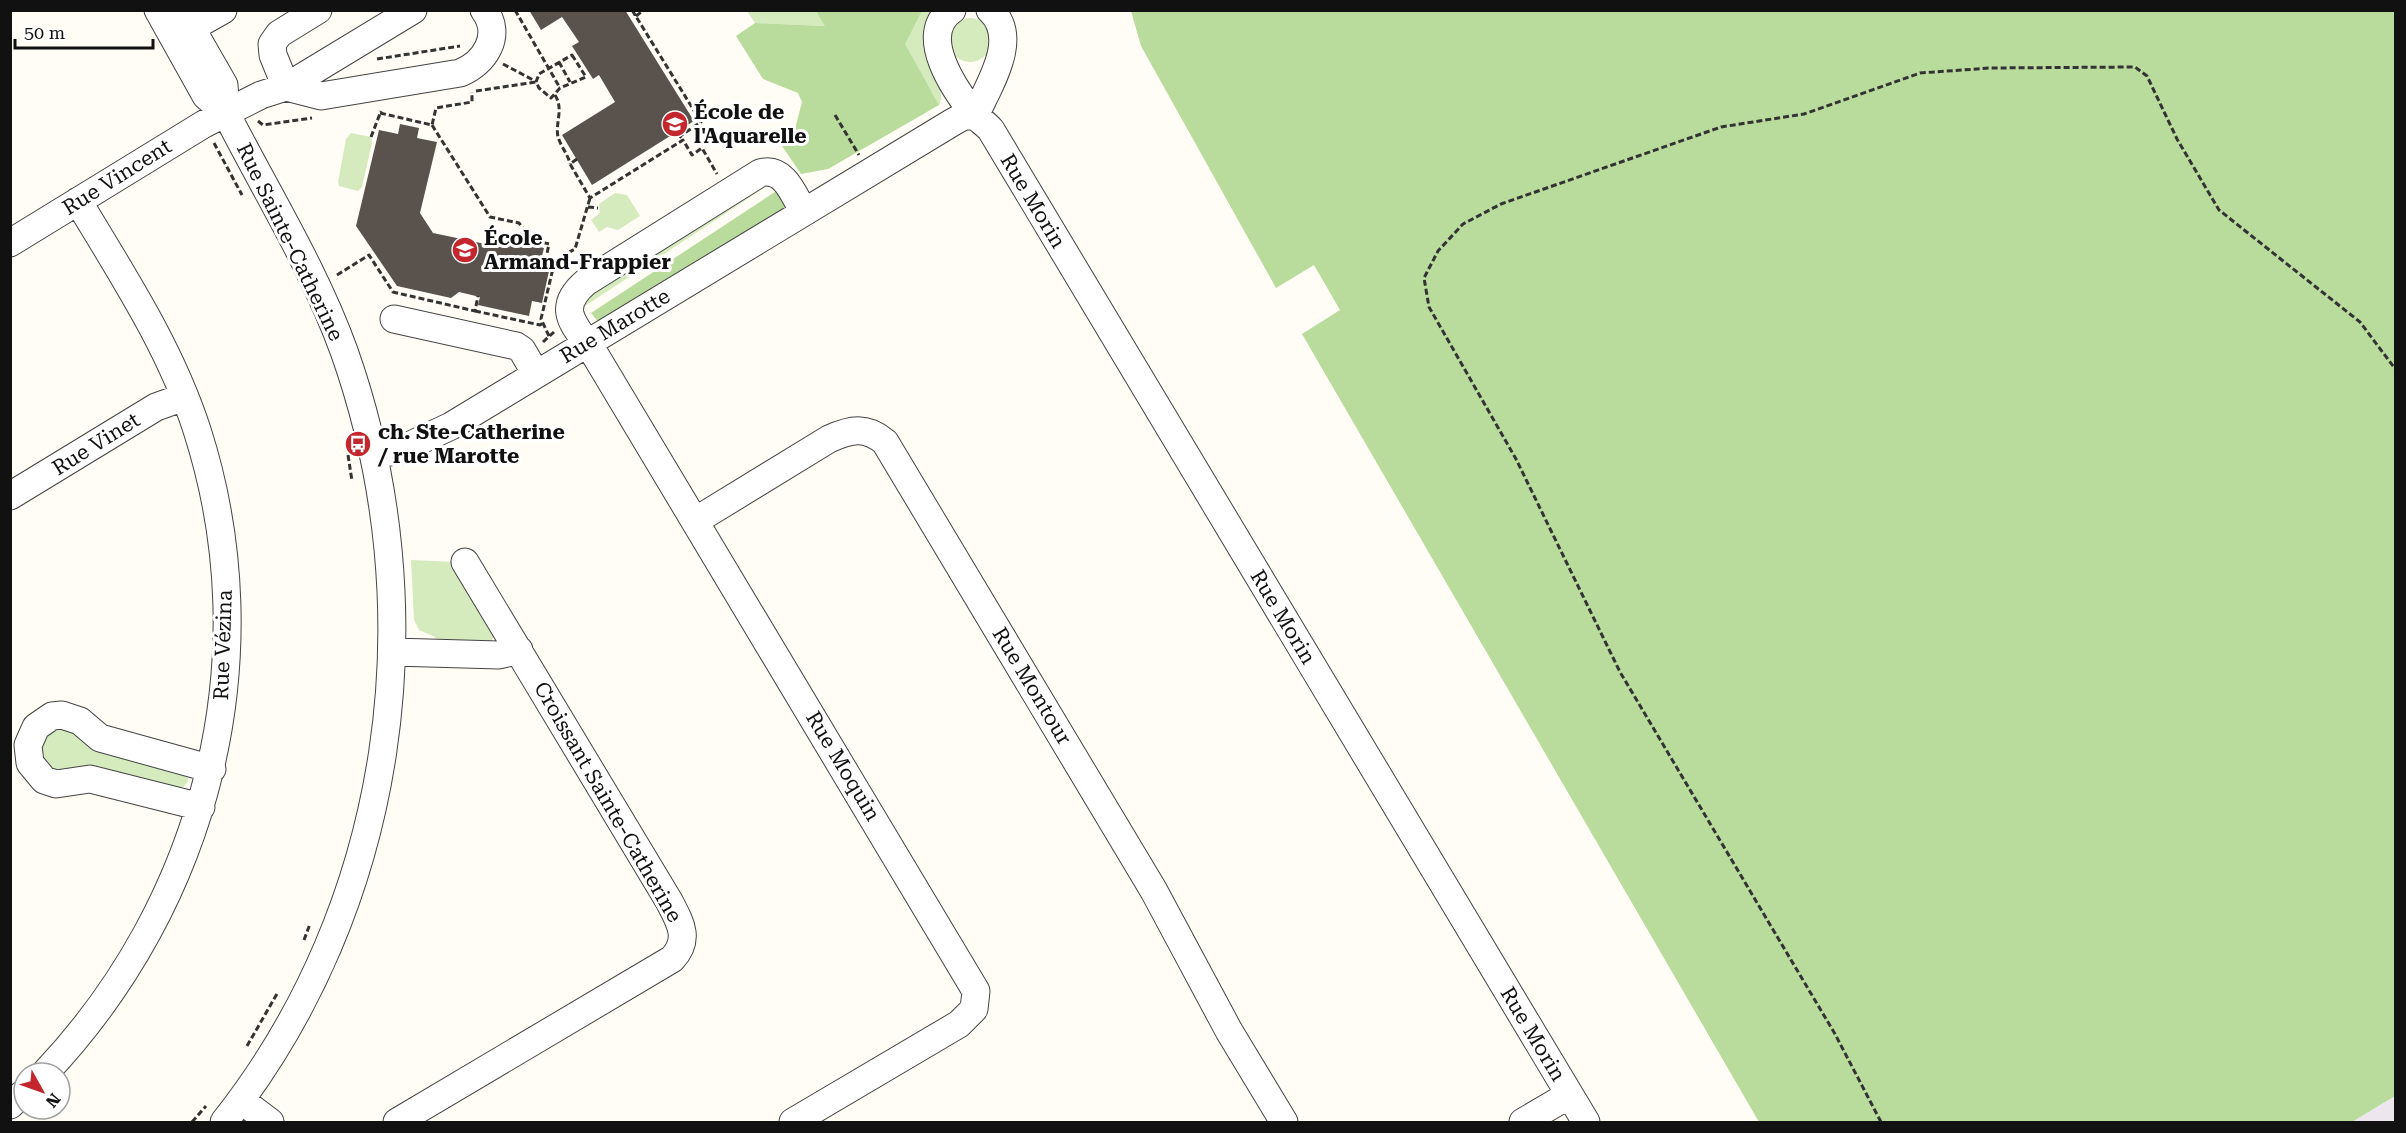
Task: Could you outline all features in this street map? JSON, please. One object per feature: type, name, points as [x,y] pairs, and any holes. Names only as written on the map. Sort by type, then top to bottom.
[{"type":"street","name":"Rue Sainte-Catherine","points":[[158,10],[207,96],[226,113],[307,267],[330,317],[344,353],[374,455],[389,558],[393,652],[387,730],[378,792],[357,870],[337,927],[313,981],[282,1037],[241,1100],[216,1113]]},
{"type":"street","points":[[186,19],[223,10]]},
{"type":"street","points":[[318,10],[279,34],[272,44],[273,55],[286,87],[321,96],[460,73],[479,63],[489,48],[491,24],[484,10]]},
{"type":"street","name":"Rue Vincent","points":[[10,243],[226,113],[261,95],[286,87],[413,10]]},
{"type":"street","name":"Rue Morin","points":[[952,10],[938,25],[936,44],[945,68],[975,116],[991,130],[1586,1122]]},
{"type":"street","points":[[975,116],[1004,39],[1000,24],[990,10]]},
{"type":"street","name":"Rue Sainte-Catherine","points":[[186,19],[224,85],[226,113]]},
{"type":"street","name":"Rue Marotte","points":[[374,455],[400,450],[438,433],[953,122],[964,116],[975,116]]},
{"type":"street","name":"Rue Moquin","points":[[793,1122],[959,1024],[974,1009],[976,991],[587,343],[573,327],[570,314],[573,297],[580,287],[760,173],[771,172],[780,176],[803,211]]},
{"type":"street","name":"Rue Vézina","points":[[56,1061],[81,1034],[131,962],[177,875],[212,769],[227,636],[226,588],[215,495],[197,430],[146,313],[78,201]]},
{"type":"street","points":[[394,319],[516,346],[522,350],[537,374]]},
{"type":"street","name":"Rue Vinet","points":[[10,496],[156,407],[184,397]]},
{"type":"street","name":"Rue Montour","points":[[695,521],[829,439],[847,431],[862,429],[874,433],[885,442],[1154,891],[1229,1030],[1284,1122]]},
{"type":"street","name":"Croissant Sainte-Catherine","points":[[398,1122],[660,967],[672,959],[682,946],[684,937],[669,901],[465,562]]},
{"type":"street","points":[[393,652],[499,655],[519,650]]},
{"type":"street","points":[[201,807],[90,779],[56,784],[44,780],[30,763],[28,745],[36,727],[52,716],[62,715],[80,721],[100,738],[212,769]]},
{"type":"street","points":[[1523,1122],[1569,1095]]},
{"type":"street","points":[[241,1100],[270,1122]]},
{"type":"path","points":[[514,10],[560,88]]},
{"type":"path","points":[[632,10],[701,122],[680,136],[692,154],[702,148],[721,180]]},
{"type":"path","points":[[635,16],[644,10]]},
{"type":"path","points":[[370,61],[462,45],[468,49]]},
{"type":"path","points":[[536,82],[539,74],[548,68],[559,62],[572,55],[581,64],[586,77],[575,83],[570,81],[559,62]]},
{"type":"path","points":[[502,63],[536,82],[551,98],[570,81]]},
{"type":"path","points":[[1881,1122],[1835,1034],[1620,672],[1516,459],[1429,307],[1424,278],[1438,251],[1463,224],[1501,204],[1721,127],[1804,114],[1920,73],[1990,68],[2135,67],[2147,76],[2176,139],[2219,210],[2360,322],[2396,370]]},
{"type":"path","points":[[432,125],[436,108],[472,102],[471,92]]},
{"type":"path","points":[[380,113],[432,125],[490,217],[519,223],[531,239],[549,244],[546,258],[555,260],[575,249],[590,198],[558,138],[560,102],[555,95]]},
{"type":"path","points":[[371,137],[382,106]]},
{"type":"path","points":[[836,116],[860,156]]},
{"type":"path","points":[[590,198],[683,140]]},
{"type":"path","name":"Rue Sainte-Catherine","points":[[214,144],[243,198]]},
{"type":"path","points":[[570,164],[577,159]]},
{"type":"path","points":[[588,207],[598,208]]},
{"type":"path","points":[[335,276],[374,253]]},
{"type":"path","points":[[370,256],[393,292],[540,325],[543,323]]},
{"type":"path","points":[[475,310],[478,296]]},
{"type":"path","name":"Rue Marotte","points":[[538,347],[559,330]]},
{"type":"path","points":[[350,470],[355,490]]},
{"type":"path","points":[[302,947],[314,915]]},
{"type":"path","points":[[244,1051],[281,987]]},
{"type":"path","points":[[192,1122],[216,1113]]},
{"type":"shaded area","points":[[2395,1096],[2395,1122],[2352,1122]]},
{"type":"green space","points":[[747,11],[816,11],[826,26],[755,23]]},
{"type":"green space","points":[[816,11],[922,11],[905,44],[939,105],[828,169],[801,174],[780,143],[794,133],[802,102],[798,93],[763,79],[736,36],[755,23],[825,26]]},
{"type":"green space","points":[[922,11],[936,11],[925,32],[925,42],[940,90],[939,105],[904,44]]},
{"type":"green space","points":[[1131,11],[2395,11],[2395,1096],[2352,1122],[1759,1122],[1302,334],[1340,310],[1314,265],[1276,288],[1141,46]]},
{"type":"green space","points":[[970,18],[985,25],[992,40],[985,55],[970,62],[955,55],[948,40],[955,25]]},
{"type":"green space","points":[[351,133],[371,137],[372,143],[362,187],[358,191],[339,186],[338,182],[346,139]]},
{"type":"green space","points":[[763,180],[770,184],[579,310],[583,298]]},
{"type":"green space","points":[[778,190],[789,209],[600,324],[591,313]]},
{"type":"green space","points":[[615,193],[627,195],[640,216],[618,230],[607,227],[599,232],[591,220],[600,213],[599,204]]},
{"type":"green space","points":[[411,560],[455,562],[496,634],[489,643],[436,640],[435,637],[419,630],[414,620]]},
{"type":"green space","points":[[63,727],[77,735],[88,747],[179,772],[188,778],[188,782],[182,788],[177,788],[88,765],[54,770],[48,768],[40,757],[41,739],[53,729]]},
{"type":"building","points":[[529,10],[625,10],[694,121],[592,185],[562,135],[615,102],[599,75],[593,79],[572,46],[579,42],[562,17],[541,30]]},
{"type":"building","points":[[400,124],[419,128],[417,138],[437,142],[420,213],[433,233],[490,245],[492,237],[544,248],[541,260],[551,262],[542,303],[532,301],[529,316],[478,305],[480,297],[459,292],[451,298],[397,286],[356,226],[379,130],[398,134]]},
{"type":"place","name":"École de l'Aquarelle","points":[[675,124]]},
{"type":"place","name":"École Armand-Frappier","points":[[465,250]]},
{"type":"place","name":"ch. Ste-Catherine / rue Marotte","points":[[358,444]]}]
